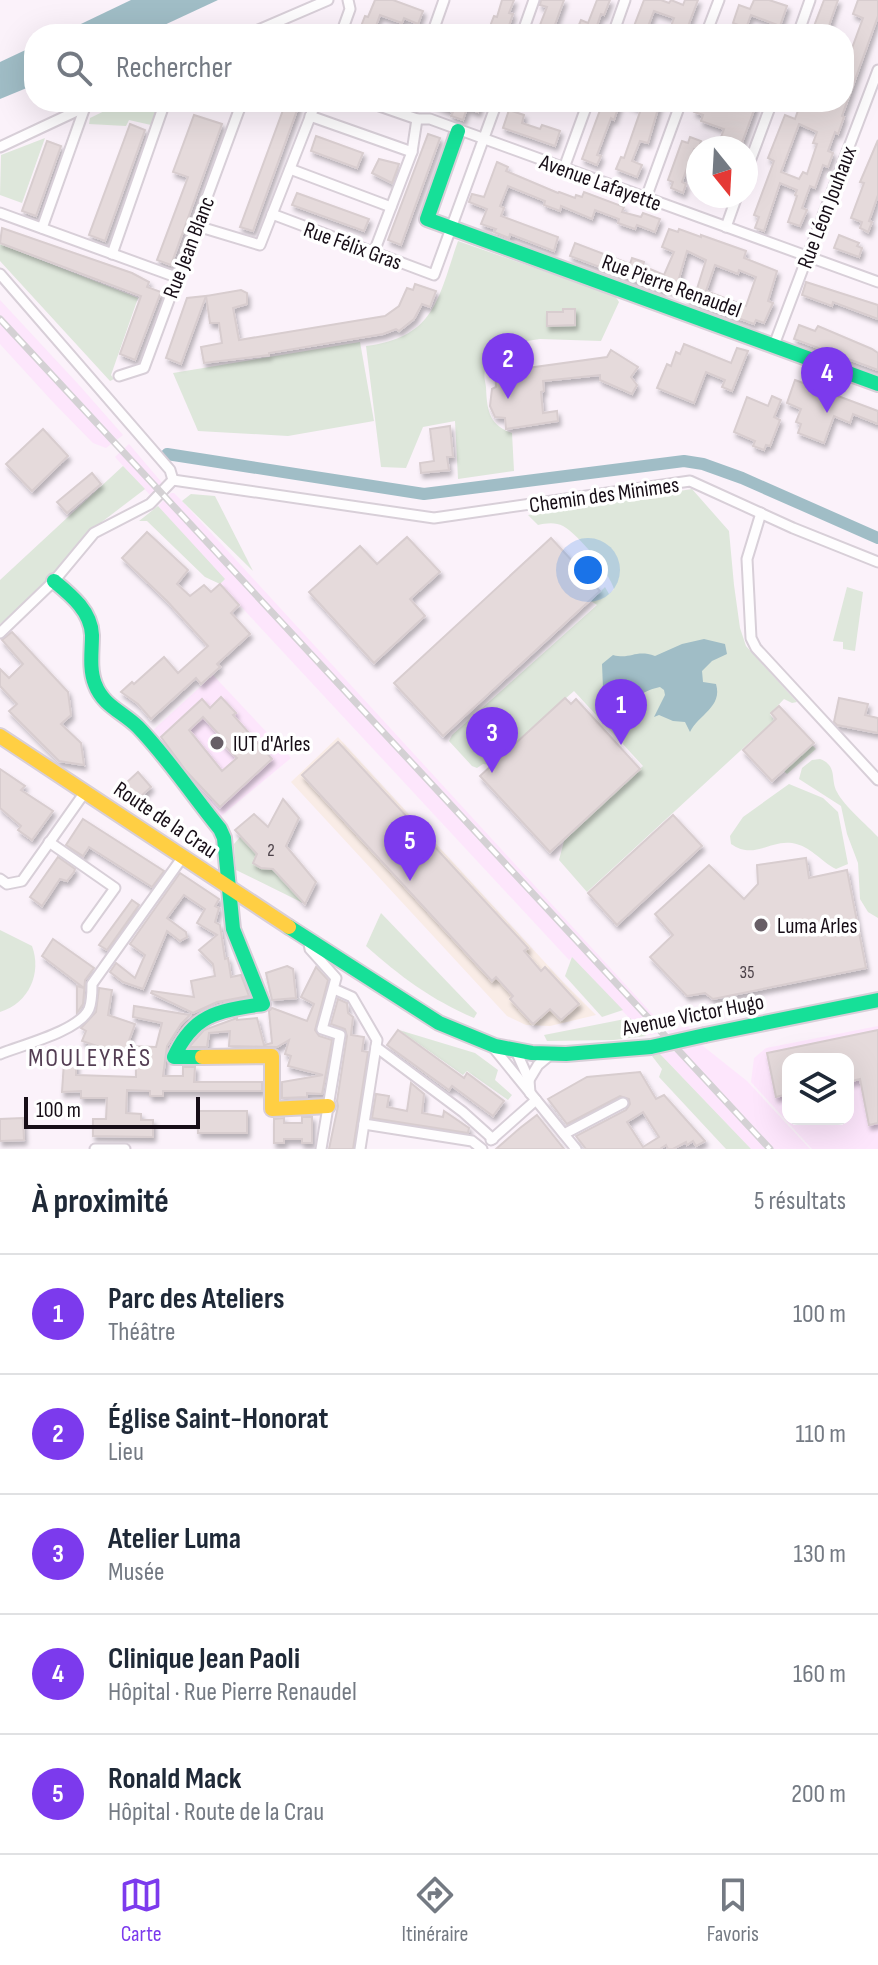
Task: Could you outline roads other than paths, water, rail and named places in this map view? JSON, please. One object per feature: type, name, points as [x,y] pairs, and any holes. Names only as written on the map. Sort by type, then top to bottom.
[{"type":"street","points":[[278,24],[328,0]]},
{"type":"street","points":[[345,24],[350,9],[348,0]]},
{"type":"street","points":[[436,24],[444,0]]},
{"type":"street","points":[[526,24],[534,0]]},
{"type":"street","points":[[617,24],[625,0]]},
{"type":"street","points":[[710,24],[719,0]]},
{"type":"street","points":[[802,24],[810,0]]},
{"type":"street","name":"Rue Léon Jouhaux","points":[[774,345],[878,70]]},
{"type":"street","points":[[0,147],[74,112]]},
{"type":"street","points":[[42,228],[83,112]]},
{"type":"street","points":[[112,254],[162,112]]},
{"type":"street","name":"Rue Jean Blanc","points":[[119,376],[144,368],[238,112]]},
{"type":"street","points":[[197,226],[260,245],[312,112]]},
{"type":"street","name":"Avenue Lafayette","points":[[395,112],[417,119],[430,119],[878,282]]},
{"type":"street","points":[[458,131],[427,219],[451,228],[493,112]]},
{"type":"street","points":[[564,168],[584,112]]},
{"type":"street","points":[[646,198],[677,112]]},
{"type":"street","points":[[758,140],[768,112]]},
{"type":"street","points":[[310,116],[412,152]]},
{"type":"street","points":[[374,252],[412,152],[417,119]]},
{"type":"street","points":[[290,169],[391,207]]},
{"type":"street","points":[[726,227],[733,208]]},
{"type":"street","points":[[0,213],[176,277]]},
{"type":"street","name":"Rue Félix Gras","points":[[272,214],[434,275],[451,228]]},
{"type":"street","name":"Rue Pierre Renaudel","points":[[451,228],[878,384]]},
{"type":"street","points":[[0,274],[172,475],[150,504],[94,533],[54,581],[0,633]]},
{"type":"street","name":"Chemin des Minimes","points":[[172,475],[232,488],[434,518],[690,481],[830,544],[878,562]]},
{"type":"street","points":[[761,513],[747,559],[751,638],[756,648],[878,780]]},
{"type":"street","points":[[54,581],[74,597],[85,613],[92,631],[94,683],[104,701],[137,726],[224,838],[233,929],[263,1004],[204,1016],[186,1032],[174,1057],[272,1056],[272,1109],[328,1106]]},
{"type":"street","name":"Route de la Crau","points":[[0,736],[182,858],[439,1023],[491,1045],[515,1051]]},
{"type":"street","points":[[0,879],[7,884],[22,881],[85,792]]},
{"type":"street","points":[[49,842],[115,888],[87,927]]},
{"type":"street","points":[[0,1054],[70,1027],[84,1017],[90,1006],[92,984],[182,858]]},
{"type":"street","name":"Route de la Crau","points":[[308,938],[310,949],[335,975],[334,989]]},
{"type":"street","points":[[321,1149],[340,1035],[322,1029],[334,989],[352,997],[377,1044],[493,1139]]},
{"type":"street","name":"Avenue Victor Hugo","points":[[515,1051],[596,1054],[651,1047],[878,1000]]},
{"type":"street","points":[[360,1149],[377,1044]]},
{"type":"street","points":[[491,1045],[576,1149]]},
{"type":"street","points":[[515,1051],[533,1096]]},
{"type":"street","points":[[529,1080],[538,1065],[552,1054]]},
{"type":"street","points":[[364,1124],[472,1141],[482,1149],[533,1096]]},
{"type":"street","points":[[564,1134],[623,1103]]},
{"type":"street","points":[[95,1149],[125,1149]]},
{"type":"water","points":[[131,0],[218,0],[166,24],[81,24]]},
{"type":"water","points":[[24,51],[24,89],[0,99],[0,62]]},
{"type":"water","points":[[704,639],[725,644],[727,654],[712,661],[702,671],[703,682],[716,684],[716,699],[690,732],[685,722],[659,715],[654,717],[665,695],[660,687],[627,699],[603,688],[602,664],[613,655],[655,656],[682,644]]},
{"type":"waterway","points":[[167,454],[424,494],[684,461],[703,464],[742,478],[878,538]]},
{"type":"railway","points":[[0,319],[770,1149]]},
{"type":"place","name":"Église Saint-Honorat","points":[[508,399]]},
{"type":"place","name":"Clinique Jean Paoli","points":[[827,413]]},
{"type":"place","name":"IUT d'Arles","points":[[217,743]]},
{"type":"place","name":"Parc des Ateliers","points":[[621,745]]},
{"type":"place","name":"Atelier Luma","points":[[492,773]]},
{"type":"place","name":"Ronald Mack","points":[[410,881]]},
{"type":"place","name":"Luma Arles","points":[[761,925]]},
{"type":"district","name":"MOULEYRÈS","points":[[90,1057]]}]
